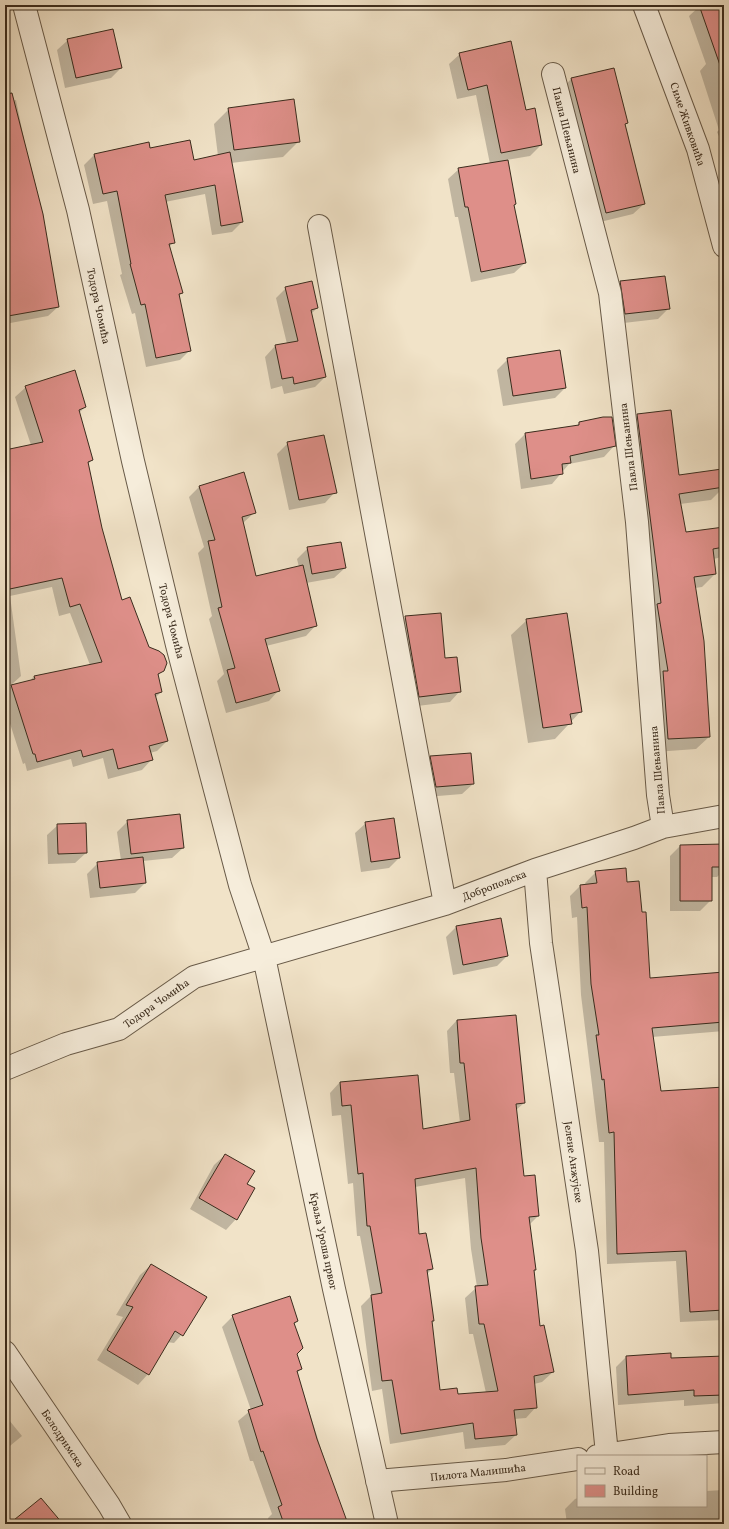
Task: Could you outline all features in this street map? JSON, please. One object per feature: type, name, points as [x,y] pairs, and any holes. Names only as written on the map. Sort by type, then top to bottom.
[{"type":"street","name":"Тодора Чомића","points":[[5,1069],[66,1044],[118,1029],[194,977],[264,957],[240,885],[177,645],[133,461],[78,210],[24,5]]},
{"type":"street","name":"Симе Живковића","points":[[644,5],[698,149],[724,246]]},
{"type":"street","name":"Павла Шењанина","points":[[553,74],[610,293],[637,522],[658,794],[663,827]]},
{"type":"street","points":[[319,226],[445,904]]},
{"type":"street","name":"Добропољска","points":[[264,957],[445,904],[535,870],[663,827],[724,816]]},
{"type":"street","name":"Јелене Анжујске","points":[[535,870],[541,943],[587,1251],[602,1455]]},
{"type":"street","name":"Краља Уроша првог","points":[[264,957],[387,1524]]},
{"type":"street","name":"Белодримска","points":[[5,1352],[109,1505],[120,1524]]},
{"type":"street","points":[[602,1455],[669,1445],[724,1442]]},
{"type":"street","name":"Пилота Малишића","points":[[377,1481],[506,1470],[577,1459]]},
{"type":"building","points":[[699,5],[724,5],[724,68],[721,68]]},
{"type":"building","points":[[113,29],[122,68],[76,78],[67,39]]},
{"type":"building","points":[[511,41],[526,110],[535,108],[542,145],[501,153],[487,85],[468,90],[459,53]]},
{"type":"building","points":[[614,68],[628,123],[625,124],[645,204],[606,213],[571,78]]},
{"type":"building","points":[[12,93],[43,214],[59,307],[8,316],[5,296],[5,94]]},
{"type":"building","points":[[294,99],[300,142],[234,150],[228,108]]},
{"type":"building","points":[[190,140],[194,160],[230,152],[243,222],[221,226],[215,185],[165,195],[175,243],[169,244],[183,293],[179,294],[191,351],[156,358],[145,304],[141,305],[130,264],[117,191],[103,194],[94,154],[149,142],[150,148]]},
{"type":"building","points":[[508,160],[516,204],[514,205],[526,263],[481,272],[468,207],[465,207],[458,168]]},
{"type":"building","points":[[665,276],[670,309],[625,314],[620,281]]},
{"type":"building","points":[[312,281],[318,308],[311,310],[326,377],[294,384],[293,377],[282,379],[275,345],[298,341],[285,287]]},
{"type":"building","points":[[560,350],[566,388],[513,396],[507,358]]},
{"type":"building","points":[[75,370],[86,407],[79,410],[93,460],[88,462],[102,528],[122,600],[130,597],[149,647],[164,655],[167,663],[164,671],[158,674],[162,692],[155,694],[168,741],[149,746],[153,760],[118,769],[113,749],[83,757],[81,750],[37,762],[35,754],[33,754],[11,685],[35,679],[34,676],[102,662],[80,604],[70,607],[62,578],[5,590],[5,450],[43,442],[25,386]]},
{"type":"building","points":[[671,410],[679,475],[722,469],[724,479],[724,487],[679,494],[686,532],[724,527],[724,547],[713,549],[716,574],[694,577],[704,641],[710,737],[668,739],[663,671],[668,671],[657,604],[661,603],[637,414]]},
{"type":"building","points":[[603,417],[612,417],[616,446],[570,456],[571,463],[562,464],[563,474],[531,479],[525,433],[579,425],[579,422]]},
{"type":"building","points":[[324,435],[337,493],[299,500],[287,442]]},
{"type":"building","points":[[244,472],[256,513],[242,517],[256,576],[303,565],[317,626],[265,639],[280,691],[236,703],[227,670],[235,668],[218,608],[222,607],[208,541],[215,540],[199,486]]},
{"type":"building","points":[[341,542],[346,568],[312,574],[307,547]]},
{"type":"building","points":[[441,613],[445,658],[457,657],[461,692],[419,697],[405,616]]},
{"type":"building","points":[[567,613],[582,712],[570,714],[572,724],[543,728],[526,619]]},
{"type":"building","points":[[471,753],[474,784],[436,787],[430,756]]},
{"type":"building","points":[[180,814],[184,848],[131,854],[127,820]]},
{"type":"building","points":[[394,818],[400,858],[371,862],[365,822]]},
{"type":"building","points":[[86,823],[87,853],[58,854],[57,824]]},
{"type":"building","points":[[724,844],[724,867],[712,867],[712,901],[680,901],[680,845]]},
{"type":"building","points":[[143,857],[146,883],[100,888],[97,862]]},
{"type":"building","points":[[626,868],[627,882],[639,881],[642,912],[646,912],[650,978],[724,972],[724,1022],[652,1028],[661,1091],[724,1087],[724,1310],[690,1312],[686,1251],[617,1254],[614,1132],[609,1133],[604,1079],[602,1080],[596,1035],[599,1035],[591,984],[587,907],[582,908],[580,885],[597,883],[595,871]]},
{"type":"building","points":[[501,918],[508,956],[463,965],[456,926]]},
{"type":"building","points":[[516,1015],[525,1103],[516,1104],[524,1176],[535,1175],[539,1216],[529,1217],[536,1270],[534,1270],[540,1326],[544,1325],[554,1372],[534,1376],[537,1408],[514,1410],[517,1435],[475,1439],[473,1423],[401,1434],[392,1380],[382,1381],[371,1295],[382,1293],[370,1226],[367,1226],[363,1173],[358,1174],[351,1105],[342,1106],[340,1082],[418,1075],[423,1129],[470,1120],[464,1063],[460,1063],[457,1020]],"holes":[[[476,1168],[481,1238],[488,1285],[475,1286],[479,1324],[484,1324],[498,1391],[458,1394],[457,1388],[440,1390],[432,1321],[434,1321],[427,1270],[433,1269],[426,1233],[419,1234],[415,1179]]]},
{"type":"building","points":[[225,1154],[255,1171],[247,1184],[255,1188],[237,1220],[199,1198]]},
{"type":"building","points":[[151,1264],[207,1297],[183,1336],[175,1331],[149,1375],[107,1350],[133,1307],[126,1305]]},
{"type":"building","points":[[290,1296],[298,1321],[294,1323],[303,1348],[297,1354],[302,1369],[297,1371],[317,1439],[348,1524],[284,1524],[278,1507],[282,1505],[263,1451],[261,1452],[248,1410],[263,1405],[232,1315]]},
{"type":"building","points":[[671,1353],[671,1358],[724,1356],[724,1395],[694,1396],[694,1390],[628,1395],[626,1356]]},
{"type":"building","points":[[41,1498],[63,1524],[9,1524]]}]
